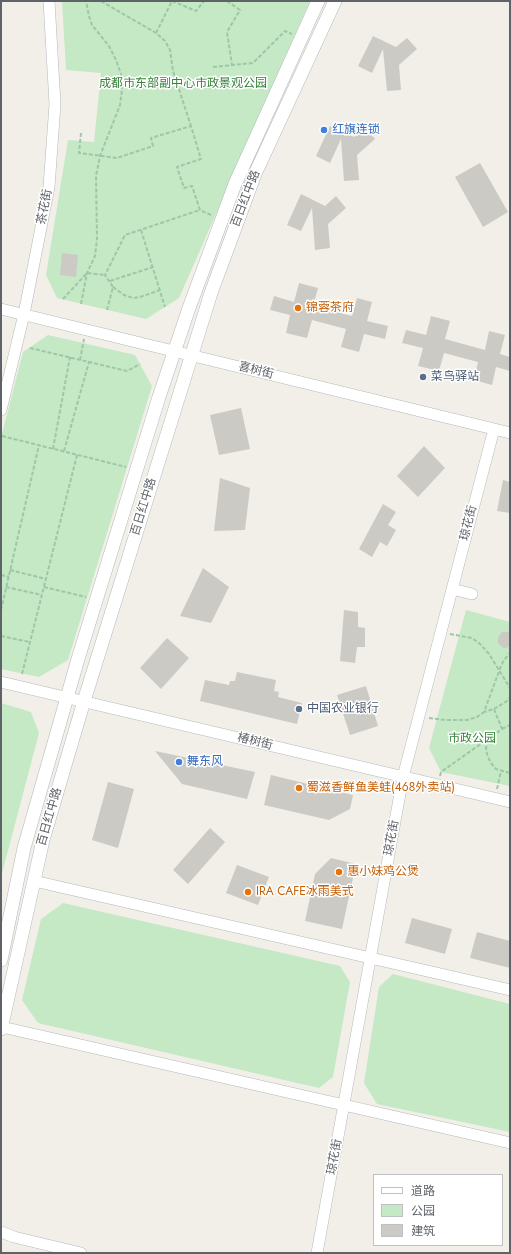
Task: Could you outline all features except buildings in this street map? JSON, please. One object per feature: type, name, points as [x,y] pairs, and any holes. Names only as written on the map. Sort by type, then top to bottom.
[{"type":"street","name":"茶花街","points":[[1,410],[24,314],[49,187],[54,104],[49,1]]},
{"type":"street","name":"百日红中路","points":[[1,957],[24,848],[67,697],[148,434],[189,308],[235,184],[318,1]]},
{"type":"street","name":"百日红中路","points":[[2,1028],[43,840],[84,701],[211,294],[256,174],[335,1]]},
{"type":"street","name":"喜树街","points":[[1,309],[510,433]]},
{"type":"street","name":"琼花街","points":[[317,1253],[404,777],[494,429]]},
{"type":"street","points":[[452,589],[472,594]]},
{"type":"street","name":"椿树街","points":[[1,682],[510,802]]},
{"type":"street","points":[[34,882],[510,990]]},
{"type":"street","points":[[1,957],[16,959]]},
{"type":"street","points":[[2,1028],[510,1143]]},
{"type":"street","points":[[1,1232],[14,1237],[81,1253]]},
{"type":"path","points":[[81,304],[87,273],[95,256],[96,176],[100,156],[120,105],[122,90],[121,74],[116,60],[109,46],[92,25],[86,1]]},
{"type":"path","points":[[101,1],[156,33],[165,41],[170,50],[173,72],[201,159],[177,167],[184,188],[192,186],[200,210]]},
{"type":"path","points":[[156,33],[172,1],[196,11],[204,1]]},
{"type":"path","points":[[227,1],[240,10],[227,32],[232,65]]},
{"type":"path","points":[[213,67],[253,63],[285,31],[295,35]]},
{"type":"path","points":[[81,133],[79,153],[117,158],[153,146],[150,138],[191,126]]},
{"type":"path","points":[[105,275],[125,235],[200,210],[215,217]]},
{"type":"path","points":[[141,230],[165,307]]},
{"type":"path","points":[[110,281],[153,267]]},
{"type":"path","points":[[87,273],[105,275],[113,287],[124,295],[133,298],[160,290]]},
{"type":"path","points":[[63,299],[87,273]]},
{"type":"path","points":[[107,310],[113,287]]},
{"type":"path","points":[[80,360],[86,330]]},
{"type":"path","points":[[30,348],[127,371],[140,364]]},
{"type":"path","points":[[53,449],[70,357]]},
{"type":"path","points":[[64,452],[89,362]]},
{"type":"path","points":[[2,436],[127,467]]},
{"type":"path","points":[[1,610],[39,445]]},
{"type":"path","points":[[22,674],[77,454]]},
{"type":"path","points":[[10,570],[46,578]]},
{"type":"path","points":[[1,576],[9,577]]},
{"type":"path","points":[[6,586],[42,595]]},
{"type":"path","points":[[44,587],[87,598]]},
{"type":"path","points":[[441,632],[472,638],[480,644],[489,654],[510,688]]},
{"type":"path","points":[[1,636],[30,642]]},
{"type":"path","points":[[484,712],[504,660],[510,653]]},
{"type":"path","points":[[419,716],[457,721],[477,717],[484,712],[494,709],[507,701],[510,697]]},
{"type":"path","points":[[494,709],[502,729]]},
{"type":"path","points":[[438,786],[441,772],[510,725]]},
{"type":"path","points":[[487,740],[486,750],[488,757],[496,769],[510,772]]},
{"type":"path","points":[[495,798],[501,771]]},
{"type":"green space","name":"成都市东部副中心市政景观公园","points":[[62,1],[310,1],[179,298],[146,319],[57,298],[46,275],[68,140],[94,142],[101,73],[66,70]]},
{"type":"green space","points":[[48,335],[135,355],[152,386],[68,660],[39,677],[1,669],[1,438],[23,352]]},
{"type":"green space","name":"市政公园","points":[[466,610],[510,622],[510,786],[441,772],[429,748]]},
{"type":"green space","points":[[1,703],[31,712],[39,733],[1,877]]},
{"type":"green space","points":[[63,903],[340,966],[350,982],[333,1077],[319,1088],[38,1023],[22,1000],[41,919]]},
{"type":"green space","points":[[393,974],[510,1004],[510,1132],[377,1104],[364,1083],[379,987]]},
{"type":"place","name":"红旗连锁","points":[[324,130]]},
{"type":"place","name":"锦蓉茶府","points":[[298,308]]},
{"type":"place","name":"菜鸟驿站","points":[[423,377]]},
{"type":"place","name":"中国农业银行","points":[[299,709]]},
{"type":"place","name":"舞东风","points":[[179,762]]},
{"type":"place","name":"蜀滋香鲜鱼美蛙(468外卖站)","points":[[299,788]]},
{"type":"place","name":"惠小妹鸡公煲","points":[[339,872]]},
{"type":"place","name":"IRA CAFE冰雨美式","points":[[248,892]]}]
